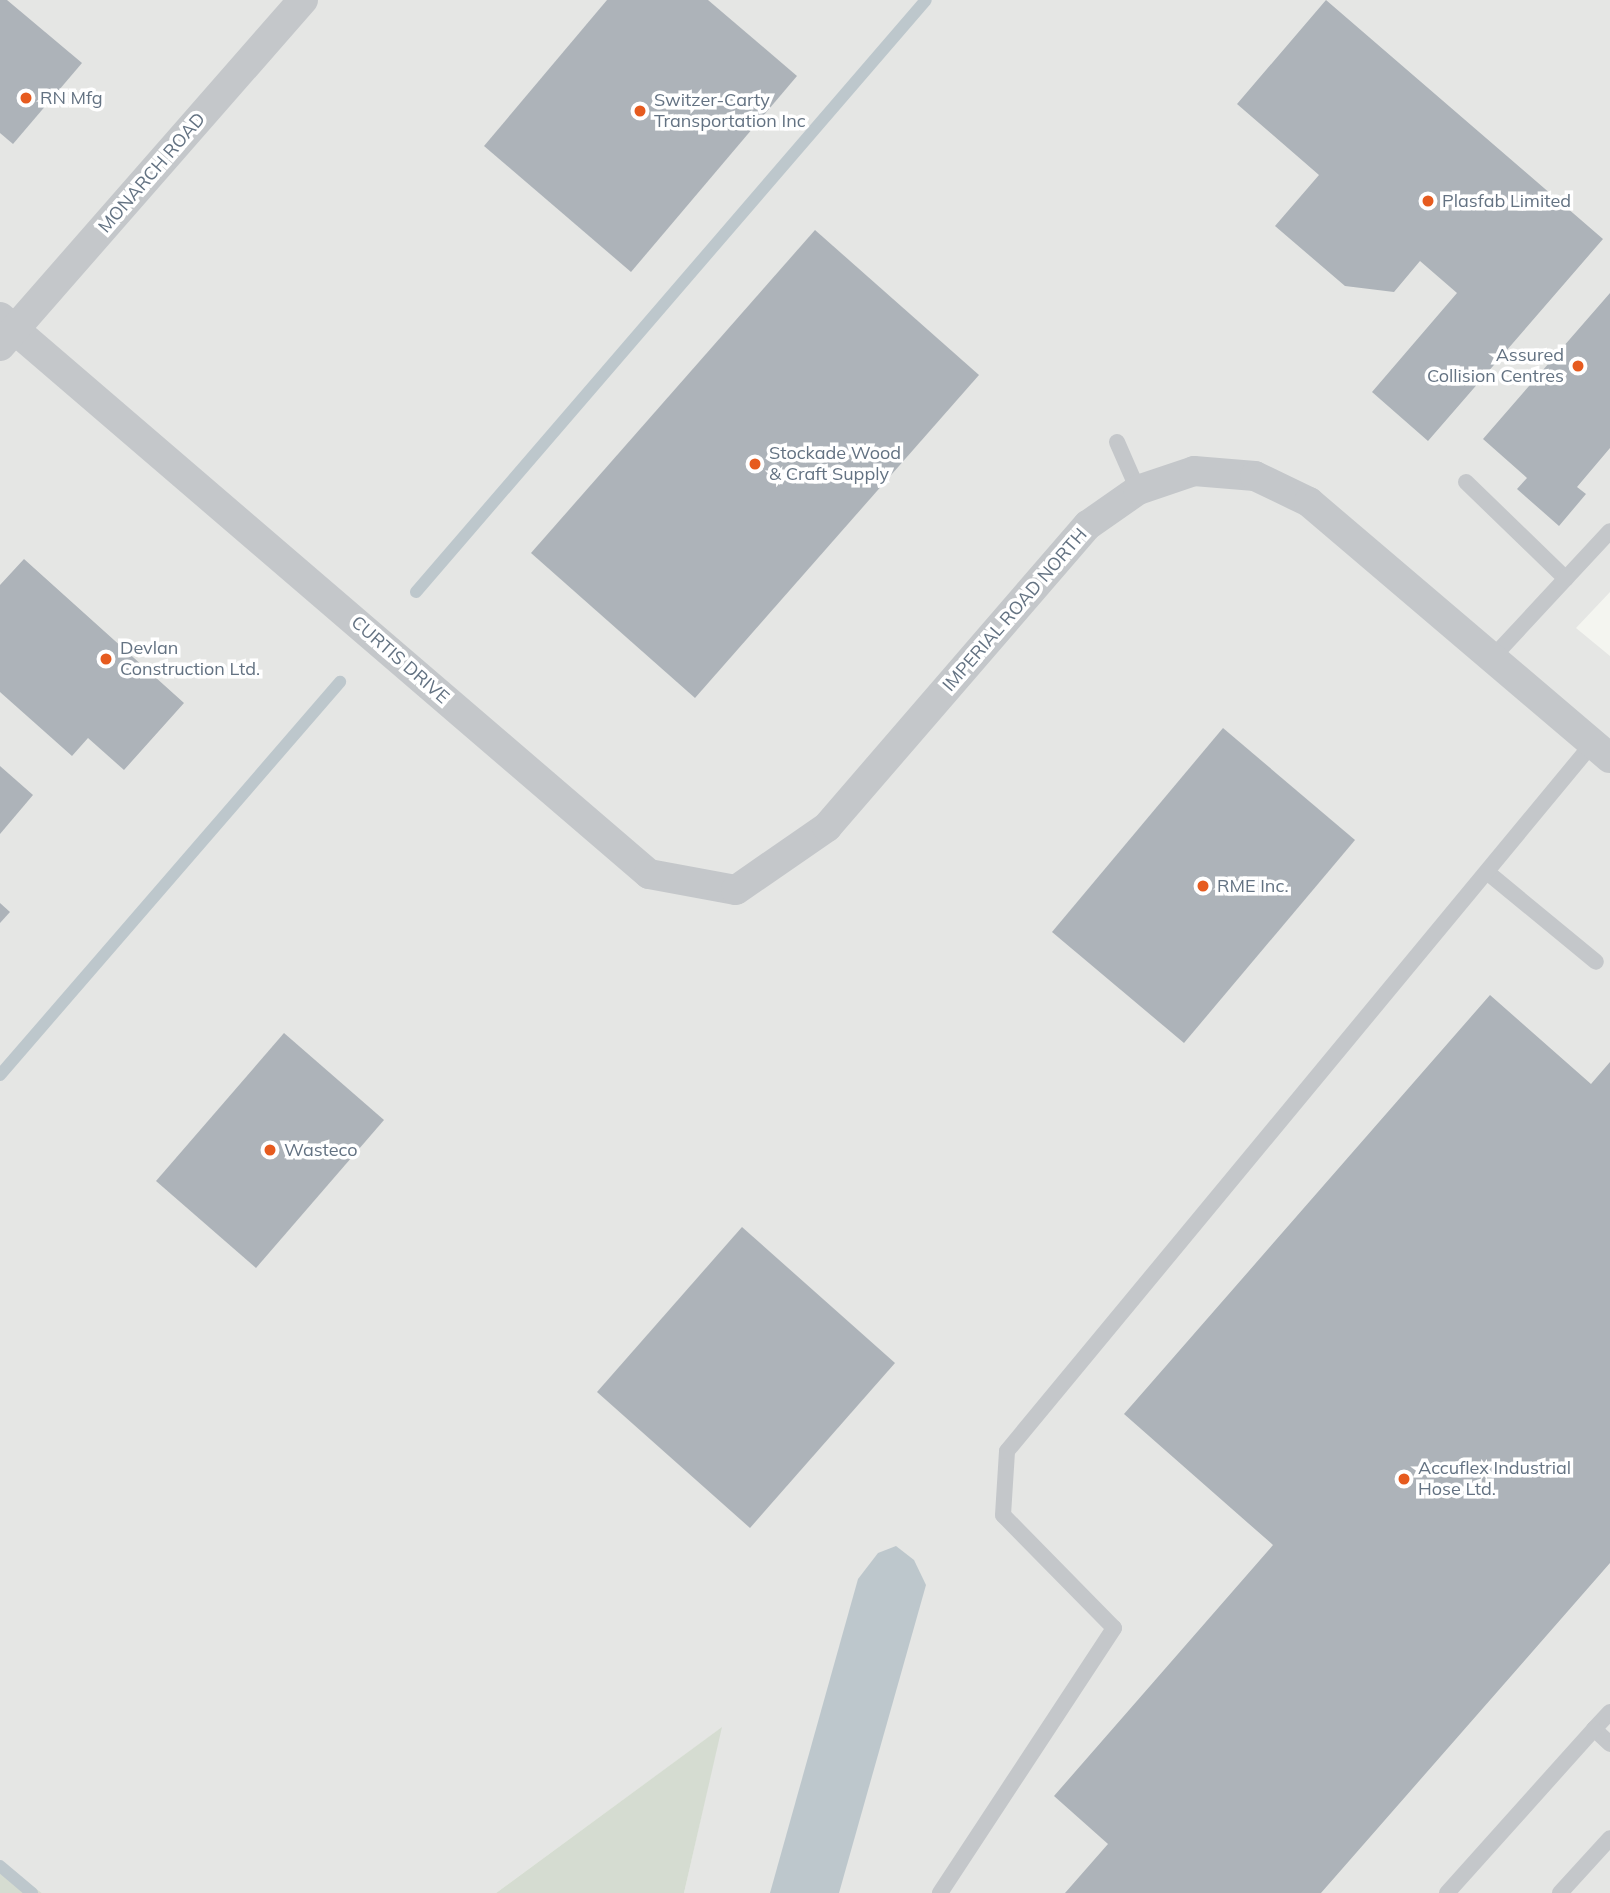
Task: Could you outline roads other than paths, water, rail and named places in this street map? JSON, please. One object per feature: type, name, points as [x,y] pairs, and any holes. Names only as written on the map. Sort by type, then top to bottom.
[{"type":"street","name":"MONARCH ROAD","points":[[5,331],[303,0]]},
{"type":"street","name":"CURTIS DRIVE","points":[[5,331],[649,874],[736,890],[827,827]]},
{"type":"street","name":"IMPERIAL ROAD NORTH","points":[[827,827],[1088,525],[1138,490],[1194,471],[1255,476],[1309,502],[1601,751]]},
{"type":"lane","points":[[1117,442],[1138,490]]},
{"type":"lane","points":[[1466,482],[1566,579]]},
{"type":"lane","points":[[1492,658],[1610,531]]},
{"type":"lane","points":[[940,1893],[1114,1628],[1003,1515],[1007,1451],[1487,872],[1601,751]]},
{"type":"lane","points":[[1487,872],[1596,962]]},
{"type":"lane","points":[[1447,1893],[1610,1712]]},
{"type":"lane","points":[[1594,1729],[1610,1744]]},
{"type":"lane","points":[[1560,1893],[1610,1838]]},
{"type":"waterway","points":[[416,592],[926,0]]},
{"type":"waterway","points":[[0,1075],[340,682]]},
{"type":"waterway","points":[[0,1866],[32,1893]]},
{"type":"place","name":"RN Mfg","points":[[26,98]]},
{"type":"place","name":"Switzer-Carty Transportation Inc","points":[[640,111]]},
{"type":"place","name":"Plasfab Limited","points":[[1428,201]]},
{"type":"place","name":"Assured Collision Centres","points":[[1578,366]]},
{"type":"place","name":"Stockade Wood & Craft Supply","points":[[755,464]]},
{"type":"place","name":"Devlan Construction Ltd.","points":[[106,659]]},
{"type":"place","name":"RME Inc.","points":[[1203,886]]},
{"type":"place","name":"Wasteco","points":[[270,1150]]},
{"type":"place","name":"Accuflex Industrial Hose Ltd.","points":[[1404,1479]]}]
